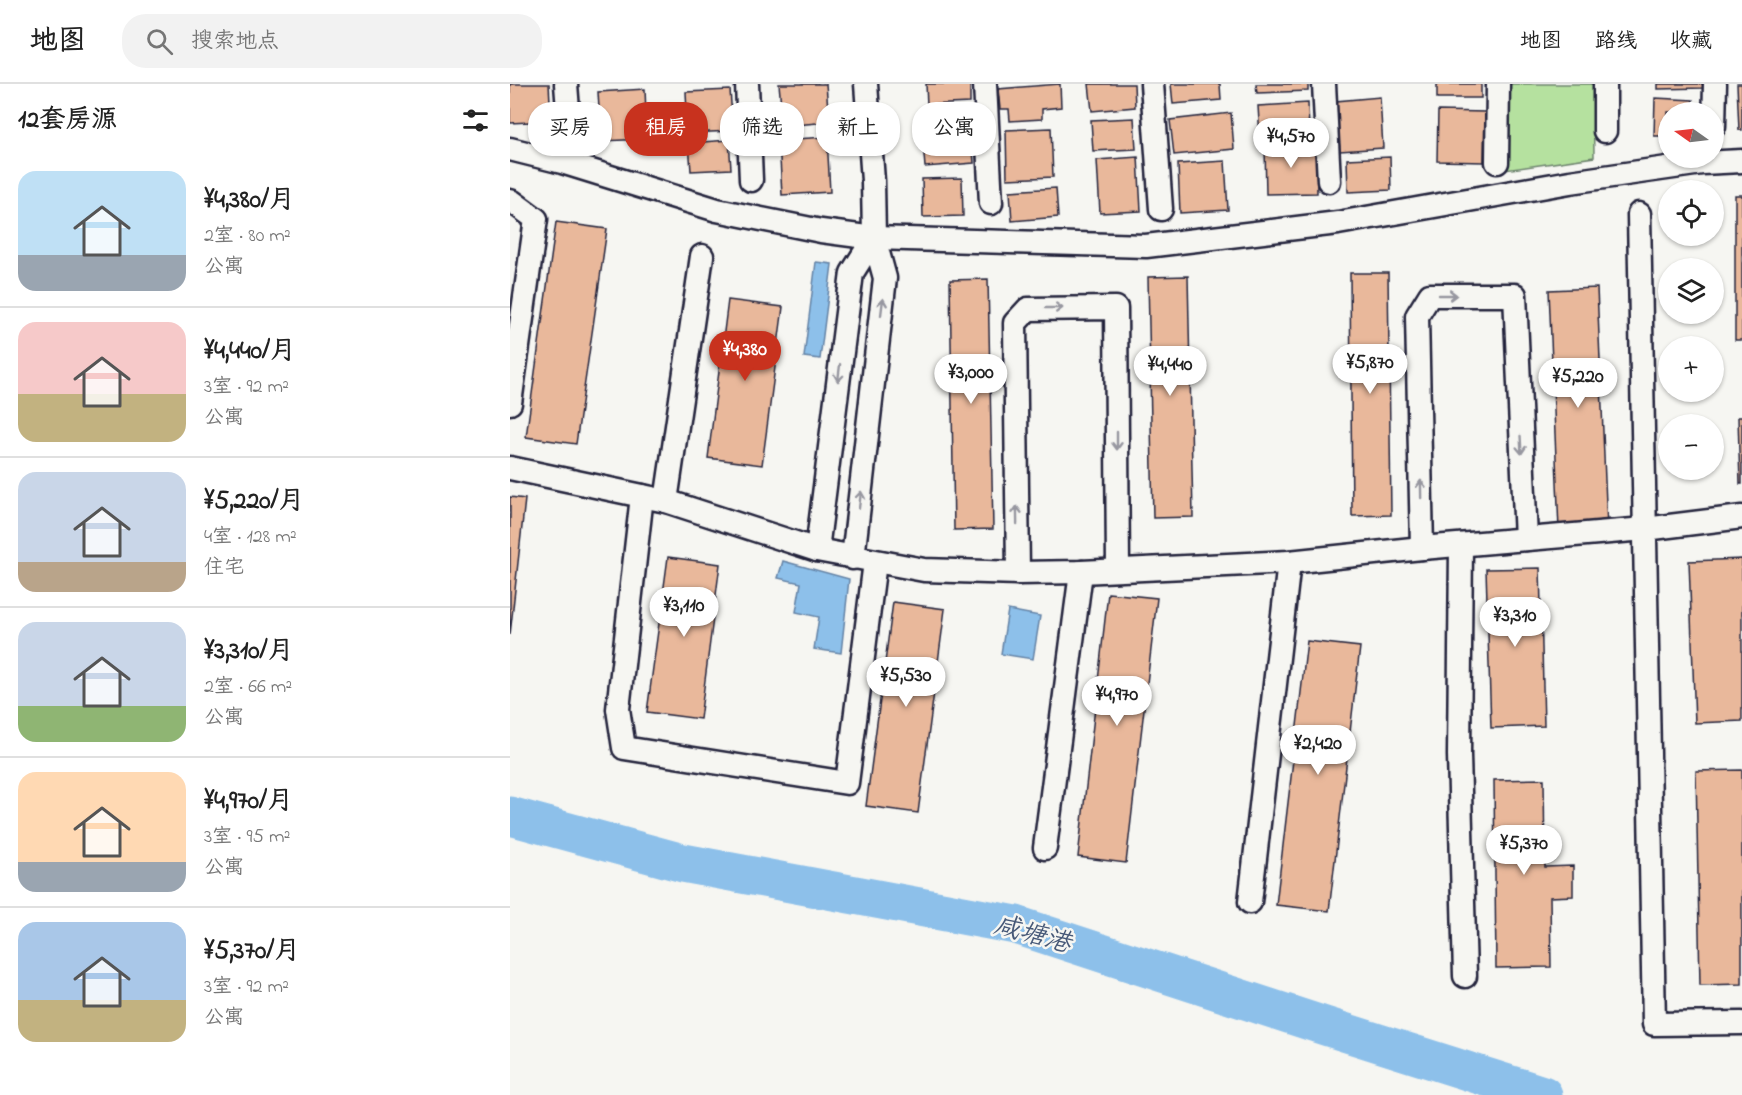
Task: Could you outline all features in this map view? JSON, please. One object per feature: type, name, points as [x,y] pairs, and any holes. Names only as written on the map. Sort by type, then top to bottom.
[{"type":"street","points":[[566,84],[567,102]]},
{"type":"street","points":[[747,84],[751,180]]},
{"type":"street","points":[[642,496],[618,709],[624,748],[847,783],[885,278],[874,238],[866,84]]},
{"type":"street","points":[[985,84],[991,203]]},
{"type":"street","points":[[1152,84],[1161,209]]},
{"type":"street","points":[[1324,84],[1329,181]]},
{"type":"street","points":[[1497,84],[1497,162]]},
{"type":"street","points":[[1605,84],[1605,131]]},
{"type":"street","points":[[1715,84],[1715,102]]},
{"type":"street","points":[[510,148],[717,210],[821,231],[874,238],[1146,246],[1338,223],[1570,182],[1702,163],[1742,161]]},
{"type":"street","points":[[510,201],[536,219],[510,402]]},
{"type":"street","points":[[1639,214],[1654,1024],[1742,1023]]},
{"type":"street","points":[[817,550],[852,273],[874,238]]},
{"type":"street","points":[[666,501],[702,256]]},
{"type":"street","points":[[1422,548],[1417,316],[1430,295],[1515,295],[1526,539]]},
{"type":"street","points":[[1018,573],[1015,323],[1028,309],[1116,308],[1118,569]]},
{"type":"street","points":[[510,468],[666,501],[817,550],[924,570],[1018,573],[1081,572],[1289,562],[1645,529],[1742,517]]},
{"type":"street","points":[[1461,546],[1459,755],[1465,976]]},
{"type":"street","points":[[1250,902],[1289,562]]},
{"type":"street","points":[[1045,848],[1081,572]]},
{"type":"green space","points":[[1509,84],[1593,84],[1594,157],[1505,170]]},
{"type":"water","points":[[816,262],[832,264],[820,359],[804,357]]},
{"type":"water","points":[[783,561],[849,579],[841,653],[814,649],[819,617],[796,612],[801,583],[778,578]]},
{"type":"water","points":[[1008,610],[1040,616],[1033,659],[1001,654]]},
{"type":"building","points":[[510,84],[549,84],[550,102],[528,102],[528,122],[510,123]]},
{"type":"building","points":[[779,84],[826,84],[827,102],[816,102],[816,123],[804,124],[804,102],[781,102]]},
{"type":"building","points":[[926,84],[970,84],[970,102],[927,102]]},
{"type":"building","points":[[1060,84],[1061,107],[1042,109],[1042,119],[1010,121],[1009,109],[1000,109],[998,89]]},
{"type":"building","points":[[1089,84],[1134,84],[1135,107],[1092,111]]},
{"type":"building","points":[[1171,84],[1220,84],[1221,100],[1173,104]]},
{"type":"building","points":[[1256,84],[1308,84],[1308,91],[1257,93]]},
{"type":"building","points":[[1437,84],[1481,84],[1481,98],[1437,98]]},
{"type":"building","points":[[1658,84],[1703,84],[1703,88],[1658,89]]},
{"type":"building","points":[[1737,84],[1742,84],[1742,130],[1739,130]]},
{"type":"building","points":[[645,89],[646,102],[624,102],[624,140],[612,141],[612,102],[599,102],[598,92]]},
{"type":"building","points":[[730,90],[731,102],[720,102],[720,132],[708,132],[708,102],[686,102],[686,92]]},
{"type":"building","points":[[1380,97],[1383,148],[1340,151],[1336,101]]},
{"type":"building","points":[[1655,98],[1693,100],[1693,102],[1658,102],[1658,136],[1654,136]]},
{"type":"building","points":[[1308,103],[1309,133],[1260,137],[1258,106]]},
{"type":"building","points":[[1438,111],[1485,112],[1484,162],[1437,161]]},
{"type":"building","points":[[1231,113],[1234,149],[1174,155],[1170,120]]},
{"type":"building","points":[[1134,118],[1136,149],[1093,151],[1091,120]]},
{"type":"building","points":[[1051,128],[1053,177],[1007,179],[1006,130]]},
{"type":"building","points":[[804,138],[816,138],[816,156],[828,156],[830,192],[782,195],[780,156],[804,156]]},
{"type":"building","points":[[720,141],[720,156],[730,156],[731,169],[691,171],[690,156],[708,156],[708,142]]},
{"type":"building","points":[[1316,144],[1317,193],[1266,194],[1265,146]]},
{"type":"building","points":[[924,156],[973,156],[974,163],[925,167]]},
{"type":"building","points":[[1138,157],[1141,211],[1100,213],[1097,160]]},
{"type":"building","points":[[1390,157],[1391,190],[1348,192],[1347,159]]},
{"type":"building","points":[[1225,161],[1228,210],[1180,213],[1178,164]]},
{"type":"building","points":[[962,178],[963,216],[923,217],[922,179]]},
{"type":"building","points":[[1056,188],[1058,217],[1012,221],[1010,191]]},
{"type":"building","points":[[1735,195],[1742,195],[1742,340],[1735,340]]},
{"type":"building","points":[[556,222],[607,229],[576,444],[526,437]]},
{"type":"building","points":[[1350,273],[1388,273],[1391,515],[1352,516]]},
{"type":"building","points":[[1188,276],[1193,517],[1153,518],[1148,277]]},
{"type":"building","points":[[988,279],[993,529],[954,530],[950,280]]},
{"type":"building","points":[[1597,288],[1607,528],[1559,530],[1549,290]]},
{"type":"building","points":[[728,300],[783,307],[762,465],[708,458]]},
{"type":"building","points":[[1738,417],[1742,417],[1742,484],[1740,484]]},
{"type":"building","points":[[510,497],[525,499],[510,635]]},
{"type":"building","points":[[668,557],[720,564],[700,719],[647,712]]},
{"type":"building","points":[[1742,559],[1742,721],[1695,723],[1689,561]]},
{"type":"building","points":[[1540,568],[1544,726],[1491,728],[1486,569]]},
{"type":"building","points":[[1108,593],[1157,598],[1126,863],[1078,857]]},
{"type":"building","points":[[893,602],[945,609],[918,813],[866,806]]},
{"type":"building","points":[[1307,641],[1360,647],[1329,911],[1276,905]]},
{"type":"building","points":[[1742,770],[1742,984],[1700,985],[1696,771]]},
{"type":"building","points":[[1544,779],[1545,867],[1573,866],[1573,896],[1550,897],[1551,967],[1496,968],[1494,780]]},
{"type":"waterway","name":"咸塘港","points":[[510,816],[683,863],[1016,925],[1543,1095]]}]
